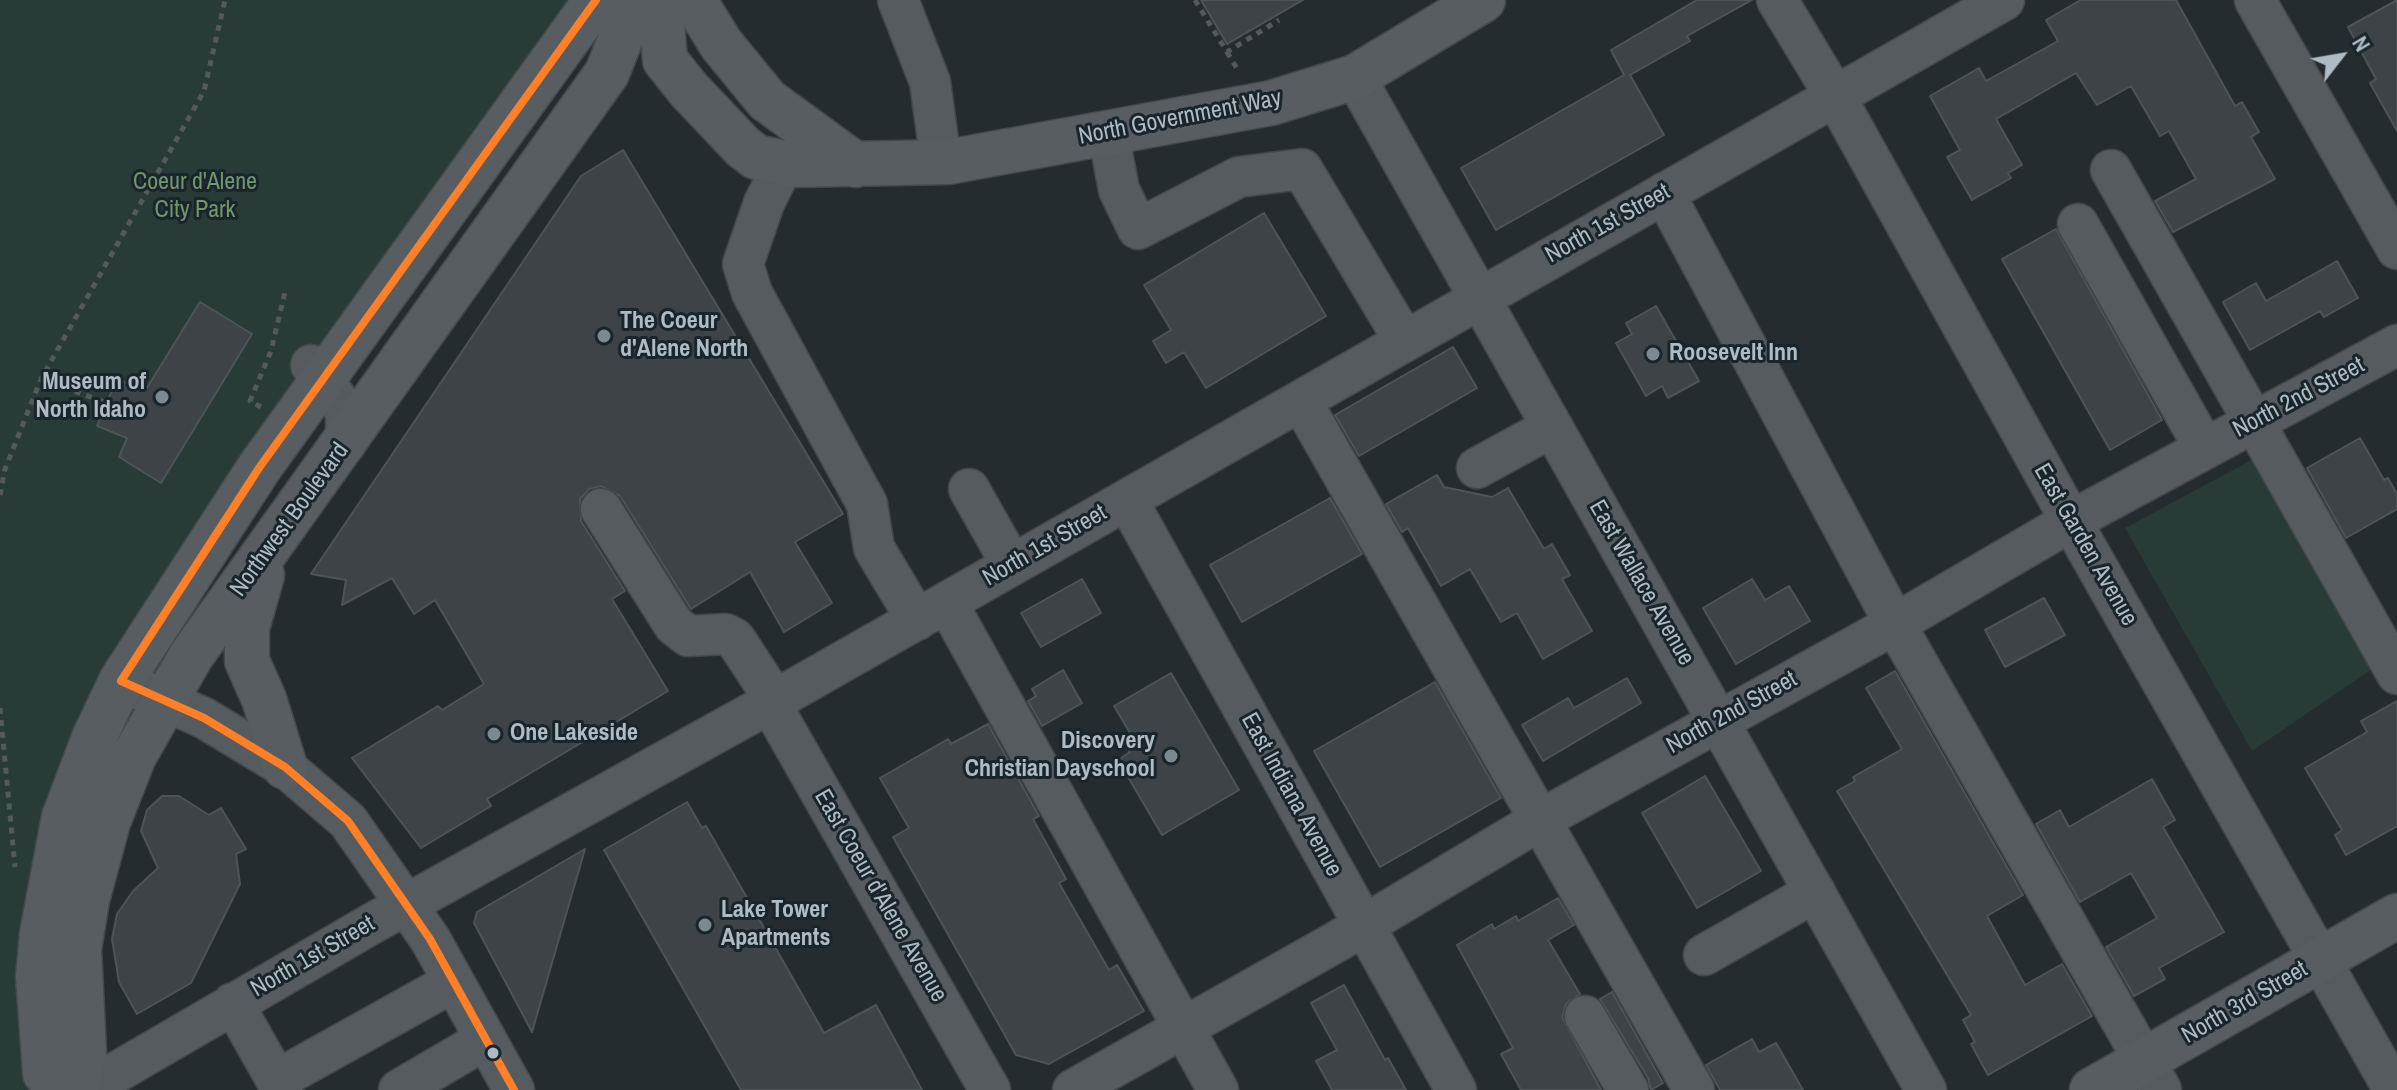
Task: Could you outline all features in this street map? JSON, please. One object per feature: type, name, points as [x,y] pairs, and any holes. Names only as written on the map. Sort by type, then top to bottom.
[{"type":"main road","name":"Northwest Boulevard","points":[[67,1090],[45,1073],[38,977],[42,933],[64,817],[94,738],[121,681],[317,372],[596,0]]},
{"type":"main road","name":"Northwest Boulevard","points":[[77,1090],[84,1052],[79,949],[87,900],[108,822],[128,770],[164,700],[607,73],[636,0]]},
{"type":"main road","name":"North Government Way","points":[[660,0],[665,60],[743,147],[756,157],[783,165],[941,162],[1271,103],[1355,77],[1483,0]]},
{"type":"main road","points":[[694,0],[721,44],[767,100],[856,165]]},
{"type":"main road","points":[[280,533],[258,586],[246,645],[247,661],[264,699],[285,767]]},
{"type":"main road","name":"North 3rd Street","points":[[2092,1090],[2153,1075],[2321,960],[2397,916]]},
{"type":"street","points":[[898,0],[930,82],[941,162]]},
{"type":"street","name":"East Garden Avenue","points":[[1777,0],[1835,96],[2071,521],[2394,1090]]},
{"type":"street","name":"North 1st Street","points":[[86,1090],[408,903],[773,701],[2004,0]]},
{"type":"street","points":[[2255,0],[2397,249]]},
{"type":"street","name":"East Wallace Avenue","points":[[1355,77],[1926,1090]]},
{"type":"street","points":[[1108,132],[1119,190],[1138,229],[1239,177],[1302,169],[1404,340]]},
{"type":"street","points":[[783,165],[764,203],[743,264],[752,293],[867,504],[874,548],[932,611],[1184,1028],[1218,1090]]},
{"type":"street","points":[[2111,170],[2397,674]]},
{"type":"street","points":[[1664,193],[1895,624],[2153,1075]]},
{"type":"street","points":[[2078,224],[2205,449]]},
{"type":"street","name":"North 2nd Street","points":[[1073,1090],[1540,820],[1895,624],[2071,521],[2397,345]]},
{"type":"street","points":[[317,372],[346,411],[346,443]]},
{"type":"street","points":[[1301,401],[1694,1090]]},
{"type":"street","points":[[1477,468],[1552,427]]},
{"type":"street","points":[[969,489],[1012,565]]},
{"type":"street","name":"East Indiana Avenue","points":[[1127,500],[1456,1090]]},
{"type":"street","name":"East Coeur d'Alene Avenue","points":[[601,509],[674,625],[688,636],[726,634],[735,639],[773,701],[990,1090]]},
{"type":"street","points":[[121,681],[204,718],[285,767],[348,821],[408,903],[514,1090]]},
{"type":"street","points":[[1704,955],[1815,892]]},
{"type":"street","points":[[233,1003],[280,1085],[453,982]]},
{"type":"street","points":[[1585,1016],[1628,1090]]},
{"type":"street","points":[[399,1090],[486,1039]]},
{"type":"path","points":[[0,495],[5,469],[41,379],[204,91],[225,0]]},
{"type":"path","points":[[1195,0],[1239,73]]},
{"type":"path","points":[[1227,52],[1279,20]]},
{"type":"path","points":[[263,409],[250,401],[271,351],[285,292]]},
{"type":"path","points":[[41,379],[107,403]]},
{"type":"green space","name":"Coeur d'Alene City Park","points":[[0,0],[571,0],[141,620],[32,1090],[0,1090]]},
{"type":"green space","points":[[2261,455],[2378,665],[2252,751],[2125,528]]},
{"type":"building","points":[[1201,0],[1303,0],[1227,44]]},
{"type":"building","points":[[1697,0],[1752,0],[1687,36],[1690,41],[1630,75],[1664,135],[1496,230],[1461,168],[1624,75],[1611,50]]},
{"type":"building","points":[[2081,0],[2176,0],[2235,106],[2242,102],[2259,132],[2251,137],[2275,179],[2173,232],[2155,201],[2196,179],[2169,131],[2160,136],[2131,86],[2097,105],[2076,73],[1996,119],[2022,165],[2008,173],[2011,178],[1972,200],[1947,157],[1960,150],[1930,96],[1979,68],[1986,81],[2058,41],[2046,20]]},
{"type":"building","points":[[2397,0],[2397,131],[2370,83],[2376,79],[2348,27]]},
{"type":"building","name":"The Coeur d'Alene North","points":[[623,150],[843,514],[795,542],[832,603],[784,632],[750,572],[691,609],[620,496],[601,486],[589,489],[580,499],[581,521],[625,591],[612,599],[668,691],[487,799],[491,806],[421,848],[352,758],[438,706],[442,710],[484,684],[435,600],[414,614],[392,578],[342,605],[346,580],[311,574],[581,176]]},
{"type":"building","points":[[1264,213],[1326,316],[1206,388],[1184,352],[1166,363],[1153,341],[1171,330],[1144,285]]},
{"type":"building","points":[[2056,229],[2162,420],[2110,450],[2002,259]]},
{"type":"building","points":[[2337,261],[2358,298],[2324,317],[2320,311],[2250,350],[2223,302],[2256,283],[2266,301]]},
{"type":"building","name":"Museum of North Idaho","points":[[200,302],[252,334],[161,483],[119,457],[127,438],[97,426],[117,379],[145,391]]},
{"type":"building","name":"Roosevelt Inn","points":[[1656,306],[1699,381],[1668,398],[1662,386],[1646,396],[1616,343],[1632,334],[1626,323]]},
{"type":"building","points":[[1453,347],[1477,388],[1359,456],[1335,415]]},
{"type":"building","points":[[2360,438],[2384,480],[2388,478],[2397,494],[2397,509],[2346,538],[2307,468]]},
{"type":"building","points":[[1437,475],[1444,487],[1492,497],[1508,488],[1544,549],[1552,544],[1570,575],[1562,579],[1592,631],[1543,659],[1517,613],[1501,622],[1470,569],[1441,586],[1408,528],[1402,532],[1386,504]]},
{"type":"building","points":[[1330,498],[1362,554],[1242,622],[1210,565]]},
{"type":"building","points":[[1082,579],[1101,613],[1041,647],[1021,613]]},
{"type":"building","points":[[1752,579],[1765,600],[1789,586],[1810,621],[1736,664],[1703,608]]},
{"type":"building","points":[[2044,598],[2065,635],[2005,667],[1985,630]]},
{"type":"building","points":[[1063,670],[1082,703],[1042,726],[1028,701],[1036,696],[1032,689]]},
{"type":"building","points":[[1895,671],[2023,895],[1987,916],[2025,985],[2062,964],[2092,1016],[1988,1075],[1971,1044],[1975,1042],[1963,1020],[1971,1015],[1837,791],[1855,781],[1853,777],[1902,749],[1866,688]]},
{"type":"building","name":"Discovery Christian Dayschool","points":[[1171,673],[1239,790],[1162,835],[1118,760],[1130,752],[1122,738],[1130,733],[1114,706]]},
{"type":"building","points":[[1627,678],[1641,703],[1543,761],[1522,725],[1568,698],[1574,708]]},
{"type":"building","points":[[1435,682],[1501,798],[1380,867],[1314,751]]},
{"type":"building","points":[[2397,701],[2397,826],[2346,855],[2335,835],[2342,830],[2305,768],[2367,732],[2361,721]]},
{"type":"building","points":[[988,724],[1039,816],[1033,819],[1066,879],[1059,883],[1109,970],[1117,965],[1144,1011],[1049,1064],[1016,1055],[893,837],[909,828],[880,778],[948,739],[951,744]]},
{"type":"building","points":[[1705,776],[1761,871],[1697,908],[1642,813]]},
{"type":"building","points":[[2152,779],[2175,820],[2163,827],[2224,932],[2159,968],[2165,979],[2134,996],[2106,947],[2157,918],[2131,873],[2080,902],[2036,824],[2060,810],[2069,827]]},
{"type":"building","points":[[162,796],[179,796],[209,815],[221,808],[246,849],[236,854],[240,884],[191,983],[137,1014],[119,982],[112,939],[117,914],[133,891],[158,868],[141,831],[147,810]]},
{"type":"building","name":"Lake Tower Apartments","points":[[687,802],[702,828],[706,826],[824,1033],[876,1005],[922,1090],[741,1090],[604,850]]},
{"type":"building","points":[[585,849],[532,1032],[474,923],[477,912]]},
{"type":"building","points":[[1558,898],[1574,925],[1548,940],[1580,994],[1566,1004],[1562,1017],[1601,1090],[1521,1090],[1501,1054],[1513,1048],[1457,945],[1492,924],[1494,929],[1516,916],[1518,921]]},
{"type":"building","points":[[1344,985],[1385,1060],[1388,1058],[1406,1090],[1332,1090],[1316,1061],[1337,1050],[1311,1003]]},
{"type":"building","points":[[1612,992],[1663,1083],[1651,1090],[1648,1078],[1600,999]]},
{"type":"building","points":[[1752,1039],[1759,1052],[1776,1043],[1803,1090],[1720,1090],[1706,1065]]},
{"type":"transit line","points":[[514,1090],[430,939],[348,821],[285,767],[204,718],[121,681],[259,468],[596,0]]},
{"type":"place","name":"The Coeur d'Alene North","points":[[604,336]]},
{"type":"place","name":"Roosevelt Inn","points":[[1653,354]]},
{"type":"place","name":"Museum of North Idaho","points":[[162,397]]},
{"type":"place","name":"One Lakeside","points":[[494,734]]},
{"type":"place","name":"Discovery Christian Dayschool","points":[[1171,756]]},
{"type":"place","name":"Lake Tower Apartments","points":[[705,925]]}]
